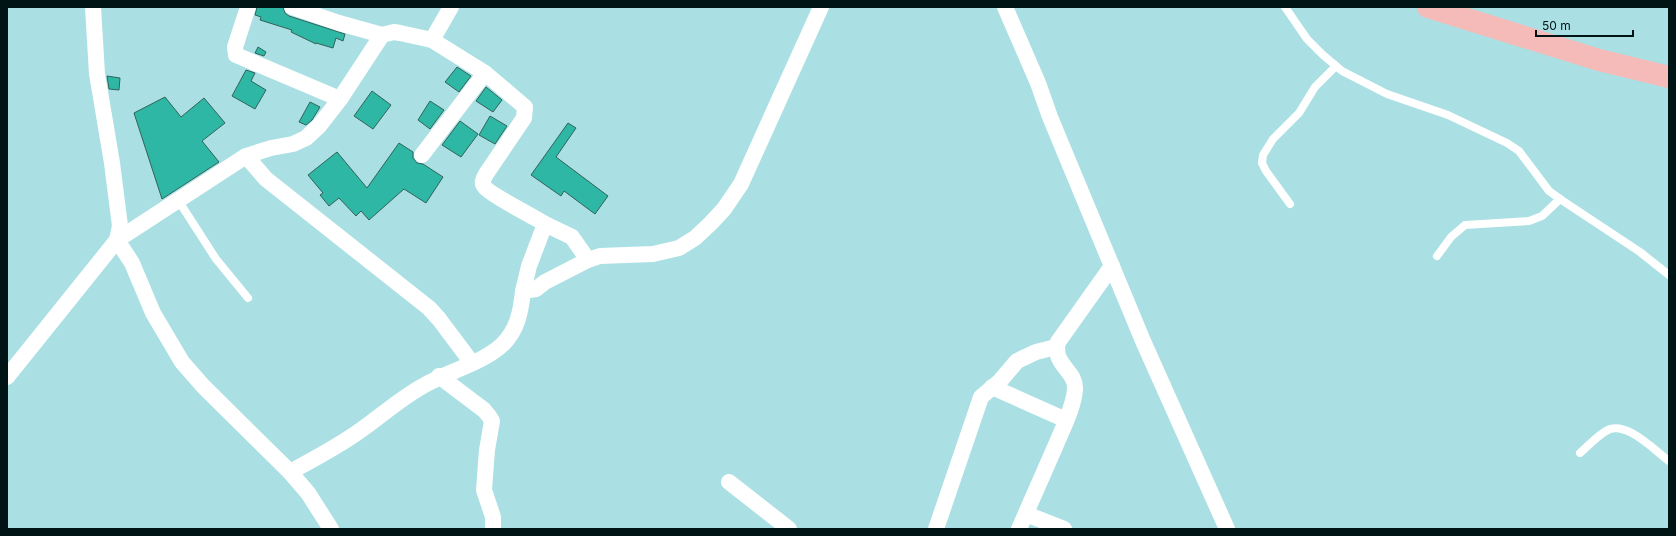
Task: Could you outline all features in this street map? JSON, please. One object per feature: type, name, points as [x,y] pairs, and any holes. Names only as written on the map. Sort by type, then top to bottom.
[{"type":"highway","points":[[1428,7],[1599,60],[1669,77]]},
{"type":"street","points":[[93,7],[97,74],[112,163],[120,226],[117,240],[132,263],[153,312],[182,362],[208,391],[290,472],[308,493],[331,529]]},
{"type":"street","points":[[248,7],[234,47],[236,55],[340,99]]},
{"type":"street","points":[[292,7],[339,23],[382,35],[394,32],[432,40],[484,73],[524,105],[526,110],[524,118],[483,179],[484,186],[496,195],[545,224],[572,237],[588,260]]},
{"type":"street","points":[[432,40],[451,7]]},
{"type":"street","points":[[523,291],[536,289],[545,282],[588,260],[606,255],[652,254],[679,248],[695,238],[724,209],[740,184],[821,7]]},
{"type":"street","points":[[1005,7],[1038,83],[1050,117],[1143,342],[1227,529]]},
{"type":"street","points":[[7,377],[117,240],[246,156],[271,148],[293,144],[306,138],[319,126],[340,99],[382,35]]},
{"type":"street","points":[[422,155],[484,73]]},
{"type":"street","points":[[246,156],[266,179],[434,312],[472,363]]},
{"type":"street","points":[[290,472],[351,437],[421,387],[439,376],[472,363],[495,351],[504,343],[512,333],[520,317],[523,291],[545,224]]},
{"type":"street","points":[[1019,529],[1066,420],[1074,396],[1075,383],[1058,358],[1056,348],[1060,337],[1112,266]]},
{"type":"street","points":[[936,529],[978,402],[984,393],[1000,381],[1017,361],[1036,352],[1056,348]]},
{"type":"street","points":[[439,376],[484,410],[490,416],[492,421],[487,450],[484,490],[493,517],[493,529]]},
{"type":"street","points":[[992,387],[1066,420]]},
{"type":"street","points":[[729,482],[790,529]]},
{"type":"street","points":[[1026,514],[1064,529]]},
{"type":"lane","points":[[1286,7],[1307,39],[1336,66],[1360,82],[1387,94],[1448,115],[1507,143],[1519,151],[1541,182],[1560,199],[1628,243],[1669,275]]},
{"type":"lane","points":[[1290,204],[1266,171],[1262,163],[1263,155],[1273,139],[1299,113],[1315,87],[1336,66]]},
{"type":"lane","points":[[1437,256],[1451,237],[1465,225],[1529,221],[1542,216],[1560,199]]},
{"type":"lane","points":[[178,200],[216,259],[248,298]]},
{"type":"lane","points":[[1580,453],[1606,431],[1619,428],[1632,433],[1669,461]]},
{"type":"building","points":[[257,7],[283,7],[285,13],[289,16],[345,34],[343,41],[336,38],[333,48],[316,44],[291,32],[292,30],[260,20],[261,17],[255,15]]},
{"type":"building","points":[[258,47],[266,52],[264,56],[255,53]]},
{"type":"building","points":[[457,67],[471,76],[459,92],[445,82]]},
{"type":"building","points":[[246,70],[255,73],[251,81],[266,90],[255,109],[232,96]]},
{"type":"building","points":[[107,76],[120,78],[119,90],[109,89]]},
{"type":"building","points":[[486,87],[502,100],[493,112],[476,101]]},
{"type":"building","points":[[372,91],[391,105],[373,129],[354,116]]},
{"type":"building","points":[[165,97],[181,117],[204,98],[225,123],[202,141],[219,162],[162,199],[134,113]]},
{"type":"building","points":[[430,101],[444,110],[430,129],[418,120]]},
{"type":"building","points":[[310,102],[320,107],[312,120],[306,125],[299,122]]},
{"type":"building","points":[[490,116],[507,126],[495,144],[479,135]]},
{"type":"building","points":[[460,121],[478,134],[461,157],[442,145]]},
{"type":"building","points":[[568,123],[576,128],[556,157],[608,196],[595,214],[564,191],[561,196],[531,175]]},
{"type":"building","points":[[399,143],[413,152],[413,158],[417,163],[423,164],[443,177],[426,203],[404,189],[369,220],[361,211],[356,216],[339,198],[329,206],[320,195],[323,193],[308,175],[337,152],[367,188]]}]
